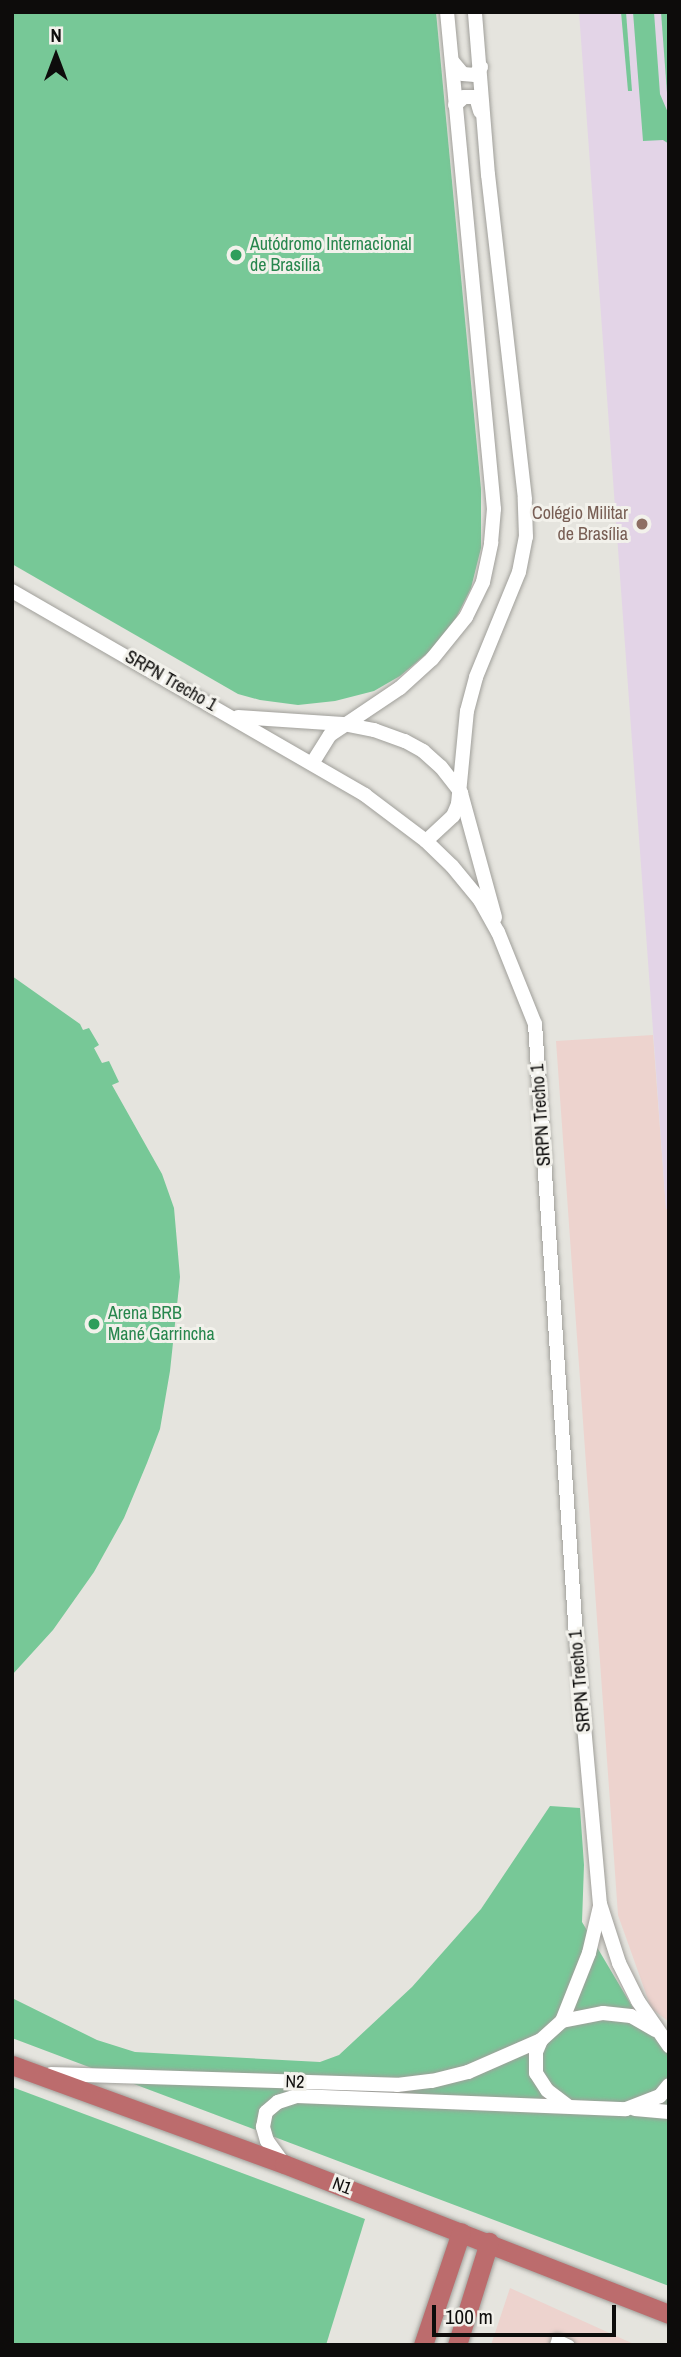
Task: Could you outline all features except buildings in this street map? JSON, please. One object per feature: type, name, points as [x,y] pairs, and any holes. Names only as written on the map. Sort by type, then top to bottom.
[{"type":"highway","name":"N1","points":[[12,2065],[489,2242],[665,2315]]},
{"type":"highway","points":[[423,2345],[461,2232]]},
{"type":"highway","points":[[457,2345],[489,2242]]},
{"type":"main road","points":[[313,762],[319,748],[343,724],[400,688],[432,659],[466,617],[483,582],[491,543],[494,509],[447,12]]},
{"type":"main road","points":[[425,841],[453,816],[461,793],[467,711],[477,677],[519,572],[526,537],[525,499],[485,140],[475,12]]},
{"type":"main road","points":[[452,61],[464,74],[475,75],[481,67]]},
{"type":"main road","points":[[455,105],[464,97],[478,99],[485,140]]},
{"type":"main road","name":"SRPN Trecho 1","points":[[12,591],[365,794],[425,841],[480,900],[498,932],[535,1024],[576,1636],[600,1904],[619,1963],[638,2001],[669,2046]]},
{"type":"main road","points":[[311,722],[370,706]]},
{"type":"main road","points":[[234,717],[343,724],[405,741],[441,767],[461,793],[498,932]]},
{"type":"main road","points":[[464,759],[470,826]]},
{"type":"main road","name":"SRPN Trecho 1","points":[[562,2021],[589,1953],[600,1904]]},
{"type":"main road","points":[[562,2021],[603,2013],[631,2016],[659,2032]]},
{"type":"main road","name":"N2","points":[[40,2074],[397,2085],[432,2081],[468,2072],[541,2040],[562,2021]]},
{"type":"main road","points":[[541,2040],[536,2052],[536,2073],[547,2090],[568,2106]]},
{"type":"main road","points":[[626,2109],[660,2096],[669,2085]]},
{"type":"main road","name":"N2","points":[[284,2164],[267,2141],[262,2127],[266,2112],[278,2102],[297,2096],[626,2109]]},
{"type":"main road","points":[[626,2109],[669,2112]]},
{"type":"street","points":[[555,2345],[557,2339],[570,2345]]},
{"type":"shaded area","name":"Colégio Militar de Brasília","points":[[579,12],[669,12],[669,1209],[666,1209]]},
{"type":"shaded area","points":[[653,1035],[666,1209],[669,1209],[669,2022],[651,2008],[618,1915],[556,1041]]},
{"type":"shaded area","points":[[510,2288],[636,2345],[491,2345]]},
{"type":"green space","name":"Autódromo Internacional de Brasília","points":[[12,12],[436,12],[481,489],[481,548],[471,588],[456,618],[431,650],[400,676],[374,691],[335,701],[298,705],[238,694],[12,564]]},
{"type":"green space","points":[[621,12],[626,12],[632,91],[628,91]]},
{"type":"green space","points":[[633,12],[654,12],[660,94],[669,115],[669,144],[663,140],[643,141]]},
{"type":"green space","points":[[661,12],[669,12],[667,93]]},
{"type":"green space","name":"Arena BRB Mané Garrincha","points":[[12,976],[80,1024],[83,1030],[89,1028],[99,1045],[94,1048],[102,1063],[109,1061],[119,1082],[112,1085],[162,1174],[174,1208],[180,1277],[170,1371],[160,1429],[124,1518],[94,1572],[53,1630],[12,1675]]},
{"type":"green space","points":[[550,1806],[580,1808],[584,1865],[582,1922],[639,2018],[669,2050],[669,2286],[12,2038],[12,1998],[97,2040],[135,2052],[320,2062],[339,2055],[412,1987],[481,1909]]},
{"type":"green space","points":[[12,2087],[365,2219],[326,2345],[12,2345]]},
{"type":"place","name":"Autódromo Internacional de Brasília","points":[[236,255]]},
{"type":"place","name":"Colégio Militar de Brasília","points":[[642,524]]},
{"type":"place","name":"Arena BRB Mané Garrincha","points":[[94,1324]]}]
